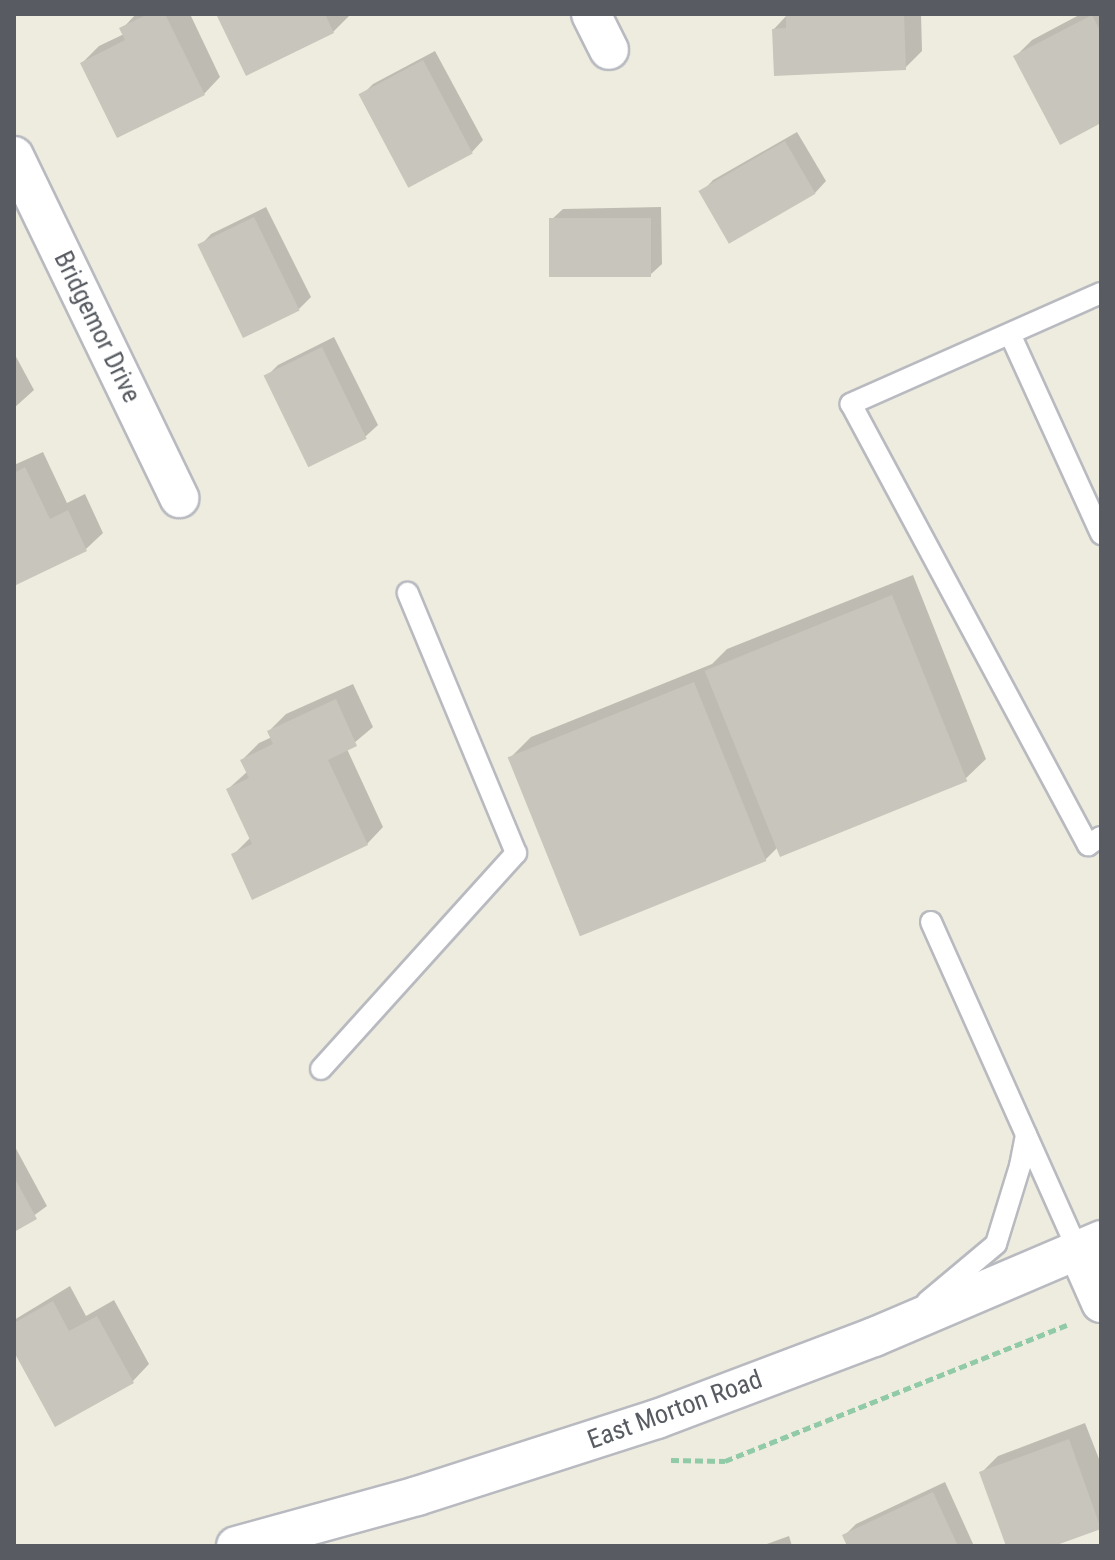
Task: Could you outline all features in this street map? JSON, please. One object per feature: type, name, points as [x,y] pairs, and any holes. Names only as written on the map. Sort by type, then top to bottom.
[{"type":"street","points":[[591,14],[609,50]]},
{"type":"street","name":"Bridgemor Drive","points":[[14,156],[179,498]]},
{"type":"street","points":[[1086,1313],[1089,1246]]},
{"type":"street","name":"East Morton Road","points":[[236,1546],[417,1496],[657,1419],[897,1327],[1089,1246]]},
{"type":"lane","points":[[1101,293],[851,404],[1088,845],[1101,837]]},
{"type":"lane","points":[[1010,334],[1101,534]]},
{"type":"lane","points":[[321,1069],[516,853],[408,593]]},
{"type":"lane","points":[[931,922],[1026,1135],[1089,1246]]},
{"type":"lane","points":[[897,1327],[996,1244],[1020,1166],[1026,1135]]},
{"type":"path","points":[[668,1460],[725,1461],[1086,1313]]},
{"type":"building","points":[[148,14],[165,14],[205,95],[117,138],[80,63],[125,40],[119,28]]},
{"type":"building","points":[[216,14],[325,14],[334,33],[246,76]]},
{"type":"building","points":[[786,14],[904,14],[906,70],[774,76],[772,29],[786,28]]},
{"type":"building","points":[[1092,15],[1101,32],[1101,123],[1060,145],[1013,56]]},
{"type":"building","points":[[423,60],[473,154],[408,188],[359,94]]},
{"type":"building","points":[[785,141],[816,194],[729,244],[698,191]]},
{"type":"building","points":[[254,217],[300,310],[243,338],[197,245]]},
{"type":"building","points":[[549,218],[651,218],[651,277],[549,277]]},
{"type":"building","points":[[322,347],[367,439],[308,467],[264,375]]},
{"type":"building","points":[[25,467],[50,519],[68,510],[87,551],[14,586],[14,473]]},
{"type":"building","points":[[892,595],[967,781],[780,857],[705,671]]},
{"type":"building","points":[[694,682],[766,861],[580,936],[508,757]]},
{"type":"building","points":[[336,699],[357,746],[328,760],[368,845],[252,900],[231,854],[252,844],[226,789],[249,778],[240,760],[273,744],[267,731]]},
{"type":"building","points":[[14,1177],[37,1219],[14,1232]]},
{"type":"building","points":[[53,1301],[69,1331],[97,1316],[134,1383],[55,1427],[14,1352],[14,1323]]},
{"type":"building","points":[[1069,1439],[1101,1529],[1054,1546],[1006,1546],[979,1472]]},
{"type":"building","points":[[933,1492],[958,1546],[847,1546],[842,1535]]}]
